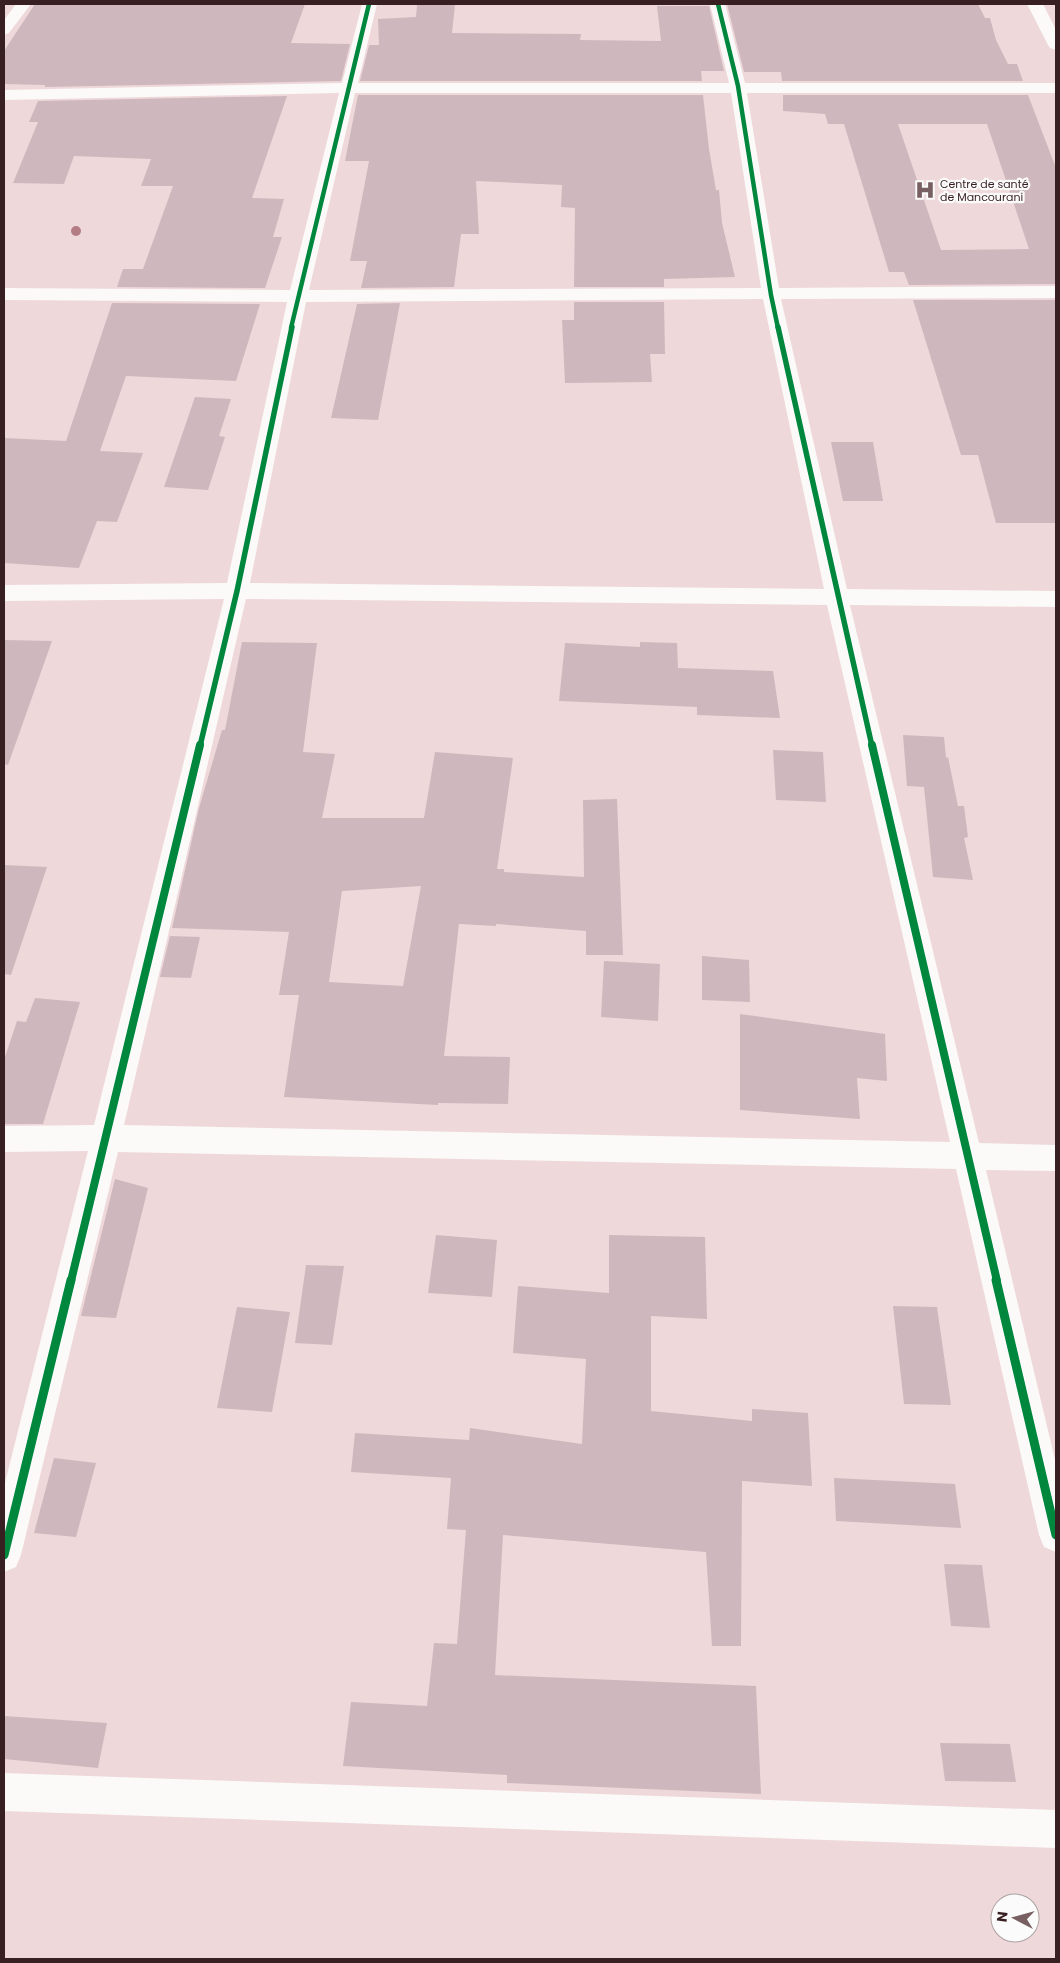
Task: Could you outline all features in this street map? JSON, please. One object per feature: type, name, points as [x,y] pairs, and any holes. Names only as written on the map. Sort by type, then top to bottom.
[{"type":"street","points":[[4,30],[23,4]]},
{"type":"street","points":[[4,1555],[237,591],[298,296],[368,4]]},
{"type":"street","points":[[718,4],[738,86],[771,295],[837,597],[1056,1535]]},
{"type":"street","points":[[1036,4],[1056,45]]},
{"type":"street","points":[[4,95],[349,88],[738,86],[1056,88]]},
{"type":"street","points":[[4,294],[298,296],[1056,292]]},
{"type":"street","points":[[4,592],[237,591],[1056,600]]},
{"type":"street","points":[[4,1139],[106,1138],[1056,1158]]},
{"type":"street","points":[[4,1792],[1056,1829]]},
{"type":"building","points":[[35,4],[305,4],[291,43],[350,44],[341,81],[45,87],[45,85],[4,84],[4,51]]},
{"type":"building","points":[[727,4],[978,4],[985,18],[990,18],[996,40],[1008,64],[1017,64],[1023,81],[782,81],[781,72],[744,72]]},
{"type":"building","points":[[417,5],[455,5],[452,33],[581,34],[580,40],[661,41],[657,6],[709,6],[724,71],[701,71],[702,81],[360,81],[369,45],[379,45],[378,19],[416,17]]},
{"type":"building","points":[[358,95],[703,95],[716,190],[719,190],[722,223],[735,277],[664,279],[664,287],[574,287],[575,208],[561,207],[562,185],[476,181],[479,234],[461,234],[454,287],[361,288],[367,261],[350,261],[369,161],[345,161]]},
{"type":"building","points":[[783,95],[1028,95],[1056,168],[1056,284],[909,285],[904,272],[889,272],[844,124],[828,124],[825,114],[783,111]],"holes":[[[898,124],[987,124],[1029,249],[941,250]]]},
{"type":"building","points":[[287,96],[252,198],[284,199],[273,237],[282,237],[265,288],[117,287],[123,269],[143,269],[173,186],[141,186],[151,159],[74,156],[64,184],[13,183],[38,122],[29,122],[38,101]]},
{"type":"building","points":[[913,300],[1056,300],[1056,523],[996,523],[978,455],[961,455]]},
{"type":"building","points":[[574,302],[664,302],[665,354],[650,354],[652,382],[565,383],[562,320],[574,320]]},
{"type":"building","points":[[112,303],[260,304],[236,381],[126,376],[100,451],[143,453],[117,522],[97,521],[79,568],[4,563],[4,438],[66,441]]},
{"type":"building","points":[[400,303],[378,420],[331,418],[357,304]]},
{"type":"building","points":[[195,397],[231,399],[219,436],[225,437],[208,490],[164,487]]},
{"type":"building","points":[[831,442],[873,442],[883,501],[843,501]]},
{"type":"building","points":[[4,640],[52,641],[8,765],[4,764]]},
{"type":"building","points":[[242,642],[317,643],[303,752],[335,754],[322,818],[424,818],[435,752],[513,758],[497,869],[504,869],[504,872],[584,877],[583,800],[617,799],[623,955],[586,955],[586,931],[496,924],[496,926],[459,924],[444,1056],[510,1057],[508,1104],[438,1103],[438,1105],[284,1097],[299,995],[279,995],[289,932],[172,928],[199,808],[222,730],[225,730]],"holes":[[[421,886],[403,986],[329,982],[342,891]]]},
{"type":"building","points":[[640,642],[677,643],[678,668],[773,671],[780,718],[697,715],[697,707],[559,701],[565,643],[640,647]]},
{"type":"building","points":[[903,735],[944,737],[946,758],[948,757],[958,806],[964,806],[968,837],[964,838],[973,880],[933,877],[924,787],[907,786]]},
{"type":"building","points":[[773,750],[823,752],[826,802],[776,800]]},
{"type":"building","points":[[4,865],[47,867],[11,975],[4,974]]},
{"type":"building","points":[[170,936],[200,937],[191,978],[160,977]]},
{"type":"building","points":[[702,956],[749,960],[750,1002],[702,1000]]},
{"type":"building","points":[[604,961],[660,964],[658,1021],[601,1017]]},
{"type":"building","points":[[35,998],[80,1002],[43,1124],[4,1124],[4,1060],[17,1021],[26,1022]]},
{"type":"building","points":[[740,1014],[885,1034],[887,1081],[857,1078],[860,1119],[740,1110]]},
{"type":"building","points":[[115,1179],[148,1188],[116,1318],[81,1316]]},
{"type":"building","points":[[436,1235],[497,1240],[492,1297],[428,1293]]},
{"type":"building","points":[[609,1235],[705,1237],[707,1319],[651,1316],[651,1411],[752,1421],[752,1409],[808,1413],[812,1486],[742,1481],[741,1646],[712,1646],[706,1552],[503,1535],[495,1675],[756,1686],[761,1794],[507,1783],[507,1775],[343,1766],[351,1702],[427,1706],[434,1643],[457,1644],[466,1530],[447,1529],[451,1478],[351,1472],[355,1433],[469,1440],[470,1428],[582,1444],[586,1359],[513,1353],[518,1286],[609,1293]]},
{"type":"building","points":[[306,1265],[344,1266],[332,1345],[295,1343]]},
{"type":"building","points":[[893,1306],[937,1307],[951,1405],[904,1404]]},
{"type":"building","points":[[237,1307],[290,1312],[272,1412],[217,1408]]},
{"type":"building","points":[[54,1458],[96,1463],[76,1537],[34,1533]]},
{"type":"building","points":[[834,1478],[955,1484],[961,1528],[836,1521]]},
{"type":"building","points":[[944,1564],[982,1565],[990,1628],[951,1626]]},
{"type":"building","points":[[4,1716],[107,1723],[98,1768],[4,1759]]},
{"type":"building","points":[[940,1743],[1010,1744],[1016,1782],[945,1781]]},
{"type":"cycle path","points":[[4,1555],[237,591],[298,296],[369,4]]},
{"type":"cycle path","points":[[718,4],[738,86],[771,295],[837,597],[1056,1535]]},
{"type":"place","name":"Centre de santé de Mancourani","points":[[925,190]]}]
